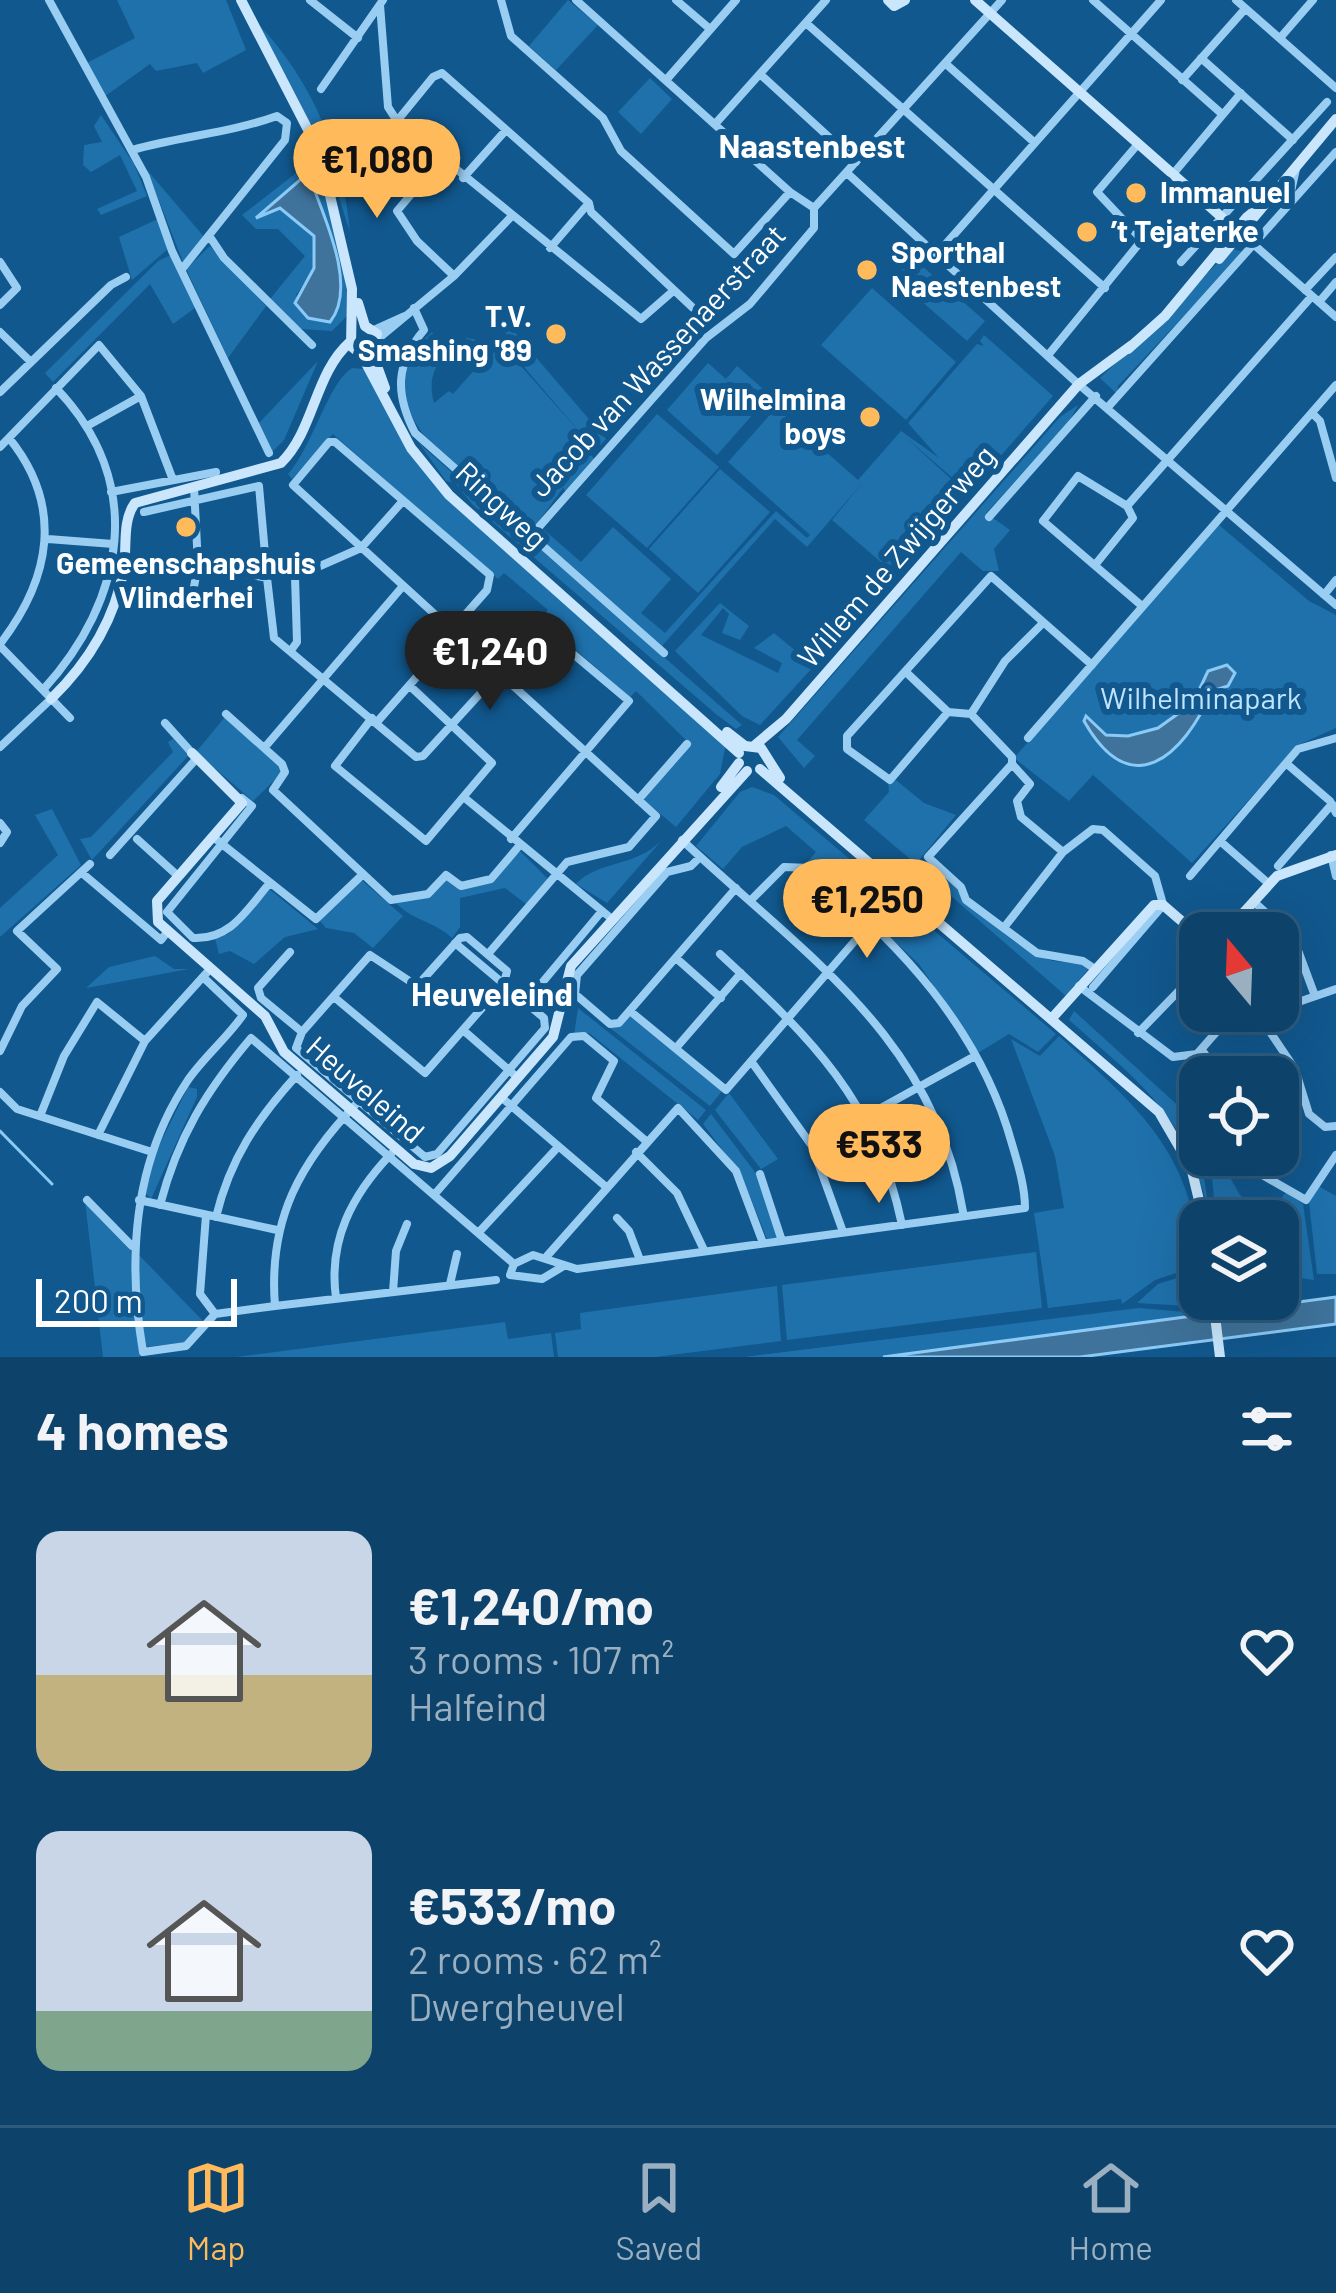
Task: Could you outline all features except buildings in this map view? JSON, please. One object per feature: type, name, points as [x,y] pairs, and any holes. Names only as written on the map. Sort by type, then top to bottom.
[{"type":"main road","name":"Ringweg","points":[[241,0],[320,153],[364,340],[422,460],[449,495],[1147,1100],[1191,1167],[1199,1200]]},
{"type":"main road","points":[[888,0],[894,5],[905,0]]},
{"type":"main road","points":[[976,0],[1239,232]]},
{"type":"main road","name":"Willem de Zwijgerweg","points":[[752,758],[1043,426],[1207,268],[1331,132],[1336,119]]},
{"type":"main road","points":[[47,695],[89,655],[110,616],[120,543],[135,503],[281,464],[294,450],[331,367],[364,340]]},
{"type":"main road","points":[[162,931],[157,901],[247,802],[195,755]]},
{"type":"main road","name":"Heuveleind","points":[[162,931],[207,973],[265,1016],[299,1072],[351,1109],[393,1152],[423,1168],[442,1164],[506,1101],[513,1074],[553,1037],[571,966],[607,915],[752,758]]},
{"type":"main road","points":[[1243,912],[1268,884],[1333,855]]},
{"type":"main road","points":[[1053,1017],[1086,987],[1145,910],[1162,907],[1179,920]]},
{"type":"main road","points":[[1216,1320],[1220,1357]]},
{"type":"street","points":[[50,0],[132,150],[269,453]]},
{"type":"street","points":[[310,0],[358,38]]},
{"type":"street","points":[[501,0],[511,36],[603,118],[621,151],[734,254],[790,192]]},
{"type":"street","points":[[576,0],[790,192],[814,208]]},
{"type":"street","points":[[676,0],[710,29]]},
{"type":"street","points":[[668,79],[736,0]]},
{"type":"street","points":[[716,123],[826,0]]},
{"type":"street","name":"Jacob van Wassenaerstraat","points":[[530,537],[706,338],[750,304],[814,228],[814,208],[1002,0]]},
{"type":"street","points":[[1093,0],[1222,114]]},
{"type":"street","points":[[937,254],[1161,0]]},
{"type":"street","points":[[1236,0],[1336,88]]},
{"type":"street","points":[[1280,38],[1313,0]]},
{"type":"street","points":[[321,89],[381,3]]},
{"type":"street","points":[[381,3],[388,107],[397,122],[510,218],[641,319],[672,292]]},
{"type":"street","points":[[1182,80],[1246,9]]},
{"type":"street","points":[[806,23],[1105,288]]},
{"type":"street","points":[[1201,58],[1293,140]]},
{"type":"street","points":[[946,64],[1035,143]]},
{"type":"street","points":[[397,122],[436,74],[442,73],[589,203],[591,212],[671,282],[672,292],[708,322]]},
{"type":"street","points":[[761,75],[856,162]]},
{"type":"street","points":[[1172,175],[1241,93]]},
{"type":"street","points":[[1181,262],[1327,102]]},
{"type":"street","points":[[132,150],[193,134],[232,132],[277,116],[287,123],[285,140],[182,269]]},
{"type":"street","points":[[463,178],[506,130]]},
{"type":"street","points":[[1048,354],[1142,240],[1097,192],[1138,144]]},
{"type":"street","name":"Willem de Zwijgerweg","points":[[1108,407],[1336,152]]},
{"type":"street","points":[[441,159],[397,211],[417,241],[454,276]]},
{"type":"street","name":"Willem de Zwijgerweg","points":[[1289,201],[1296,169]]},
{"type":"street","points":[[848,172],[1081,386],[1336,605]]},
{"type":"street","points":[[550,248],[589,203]]},
{"type":"street","points":[[364,340],[410,312],[454,276],[510,218]]},
{"type":"street","points":[[1239,232],[1336,317]]},
{"type":"street","points":[[209,237],[224,258],[312,345]]},
{"type":"street","points":[[1126,506],[1312,296],[1336,257]]},
{"type":"street","points":[[0,262],[17,288],[0,305]]},
{"type":"street","points":[[0,392],[111,285],[126,277]]},
{"type":"street","points":[[1312,296],[1336,282]]},
{"type":"street","points":[[410,312],[424,330],[401,368],[399,389],[408,418],[424,444],[664,653]]},
{"type":"street","points":[[0,332],[31,362]]},
{"type":"street","points":[[0,447],[99,345],[141,396],[173,480]]},
{"type":"street","points":[[1028,738],[1336,385]]},
{"type":"street","points":[[48,539],[120,543],[111,492],[87,426],[56,388]]},
{"type":"street","points":[[87,426],[141,396]]},
{"type":"street","name":"Willem de Zwijgerweg","points":[[989,517],[1096,397]]},
{"type":"street","points":[[1312,412],[1336,478]]},
{"type":"street","points":[[9,438],[34,476],[48,539],[35,592],[0,645],[70,718]]},
{"type":"street","points":[[451,631],[493,581],[335,442],[329,442],[293,484],[496,673],[656,816],[629,847],[568,862],[488,954]]},
{"type":"street","points":[[111,492],[216,472]]},
{"type":"street","points":[[1095,566],[1132,524],[1126,506],[1078,476],[1043,520],[1095,566],[1142,606]]},
{"type":"street","points":[[144,512],[259,486],[269,630],[416,757],[423,756],[541,627],[629,701],[511,838]]},
{"type":"street","points":[[191,603],[198,565],[194,487]]},
{"type":"street","points":[[292,649],[297,642],[295,577],[361,548],[403,501]]},
{"type":"street","points":[[198,565],[267,578]]},
{"type":"street","points":[[948,712],[890,780],[847,748],[847,736],[908,674],[984,578],[1000,578],[1038,612],[1042,624],[1093,665]]},
{"type":"street","points":[[1324,595],[1336,580]]},
{"type":"street","points":[[265,747],[403,586]]},
{"type":"street","points":[[971,713],[1005,661],[1042,624]]},
{"type":"street","points":[[410,686],[492,763],[466,799],[423,842],[334,766],[428,664]]},
{"type":"street","points":[[908,674],[948,712],[971,713],[1030,784],[1017,801],[1021,817],[1064,852]]},
{"type":"street","points":[[2,747],[47,695]]},
{"type":"street","points":[[226,714],[265,747],[285,772],[273,790],[352,859],[360,877],[392,900],[428,894],[446,875],[461,886],[491,879],[519,846]]},
{"type":"street","points":[[110,855],[195,755],[165,723]]},
{"type":"street","points":[[1190,876],[1301,746],[1336,738]]},
{"type":"street","points":[[638,800],[687,744]]},
{"type":"street","points":[[1012,760],[928,857],[997,926],[1006,925],[1049,959],[1083,961],[1100,968]]},
{"type":"street","points":[[1279,866],[1334,809],[1286,764]]},
{"type":"street","points":[[247,802],[262,795]]},
{"type":"street","points":[[466,799],[607,915],[526,1002]]},
{"type":"street","points":[[0,823],[7,832],[0,843]]},
{"type":"street","points":[[1006,925],[1064,852],[1093,829],[1102,830],[1155,876],[1162,907]]},
{"type":"street","points":[[137,839],[178,876]]},
{"type":"street","points":[[681,839],[750,902],[829,972],[888,1034],[942,1133],[963,1212],[973,1217],[1025,1208],[1007,1125],[976,1056],[944,1002],[872,921],[804,866],[779,870],[750,902]]},
{"type":"street","points":[[268,885],[224,934],[196,940],[170,918],[167,908],[217,840],[316,919],[360,877]]},
{"type":"street","points":[[1220,841],[1268,884]]},
{"type":"street","points":[[1333,855],[1336,876]]},
{"type":"street","points":[[700,856],[691,866],[667,872],[573,981],[575,994],[610,1024],[619,1023],[736,888]]},
{"type":"street","points":[[0,1051],[22,1006],[57,969],[17,931],[91,864]]},
{"type":"street","points":[[82,873],[162,931]]},
{"type":"street","points":[[1252,901],[1293,937],[1315,996]]},
{"type":"street","points":[[630,1010],[726,1090],[872,921]]},
{"type":"street","points":[[334,997],[421,1073],[504,983],[507,971],[467,937],[457,941],[417,986],[370,956],[302,1032],[296,1048],[351,1109],[420,1155],[431,1156],[513,1074],[545,1028],[544,1018],[504,983],[457,941]]},
{"type":"street","points":[[290,952],[258,994],[302,1032]]},
{"type":"street","points":[[720,954],[828,1058],[866,1118],[884,1159],[902,1225]]},
{"type":"street","points":[[676,958],[721,998]]},
{"type":"street","points":[[98,1135],[145,1041],[207,973],[243,1016],[188,1080],[152,1152],[135,1227],[142,1352],[186,1346],[211,1318],[496,1280]]},
{"type":"street","points":[[676,1048],[741,974]]},
{"type":"street","points":[[1086,987],[1173,1057],[1202,1050],[1217,1032]]},
{"type":"street","points":[[1299,1002],[1336,989]]},
{"type":"street","points":[[1138,1033],[1179,991]]},
{"type":"street","points":[[40,1116],[64,1056],[97,1002],[145,1041]]},
{"type":"street","points":[[463,1030],[513,1074]]},
{"type":"street","points":[[1270,1032],[1294,1069],[1309,1114],[1325,1126],[1336,1126]]},
{"type":"street","points":[[434,1195],[506,1101],[571,1037],[584,1036],[614,1061],[596,1099],[646,1141]]},
{"type":"street","points":[[160,1204],[172,1160],[206,1091],[251,1038],[299,1072],[251,1129],[211,1216],[200,1294],[211,1318]]},
{"type":"street","points":[[1202,1050],[1206,1056]]},
{"type":"street","points":[[812,1146],[976,1056]]},
{"type":"street","points":[[751,1061],[812,1146],[842,1229]]},
{"type":"street","points":[[0,1092],[17,1109],[152,1152]]},
{"type":"street","points":[[506,1101],[605,1186]]},
{"type":"street","points":[[275,1306],[277,1230],[301,1168],[351,1109]]},
{"type":"street","points":[[547,1256],[673,1109],[697,1124],[736,1171],[763,1243]]},
{"type":"street","points":[[480,1231],[558,1147]]},
{"type":"street","points":[[336,1298],[342,1225],[359,1188],[393,1152],[434,1195],[514,1264]]},
{"type":"street","points":[[636,1152],[677,1193],[704,1250]]},
{"type":"street","points":[[1264,1176],[1306,1200],[1336,1155]]},
{"type":"street","points":[[760,1174],[782,1241]]},
{"type":"street","points":[[87,1200],[134,1248]]},
{"type":"street","points":[[139,1200],[277,1230]]},
{"type":"street","points":[[514,1264],[511,1277],[530,1281],[567,1268],[842,1229],[956,1219],[963,1212]]},
{"type":"street","points":[[616,1217],[629,1231],[640,1260]]},
{"type":"street","points":[[393,1292],[396,1251],[407,1224]]},
{"type":"street","points":[[450,1284],[457,1254]]},
{"type":"street","points":[[514,1264],[533,1255],[547,1256],[567,1268]]},
{"type":"green space","points":[[117,0],[226,0],[246,50],[203,73],[197,63],[156,71],[150,64],[104,97],[85,64],[135,38]]},
{"type":"green space","points":[[568,0],[598,25],[556,70],[529,46]]},
{"type":"green space","points":[[259,25],[295,71],[322,121],[340,175],[350,232],[324,151]]},
{"type":"green space","points":[[650,78],[672,99],[641,134],[618,112]]},
{"type":"green space","points":[[101,115],[134,164],[147,196],[101,215],[97,209],[137,191],[120,155],[91,172],[83,165],[84,145],[102,142],[94,126]]},
{"type":"green space","points":[[318,156],[336,219],[351,312],[332,331],[301,329],[270,299],[305,256],[278,229],[256,229],[242,215]],"holes":[[[308,174],[338,268],[337,305],[330,322],[308,318],[296,295],[314,269],[314,237],[280,208],[256,218]]]},
{"type":"green space","points":[[147,170],[205,238],[183,262]]},
{"type":"green space","points":[[158,219],[168,249],[132,280],[119,237]]},
{"type":"green space","points":[[210,246],[266,306],[228,358],[186,269]]},
{"type":"green space","points":[[1232,249],[1244,252],[1118,386],[1117,394],[1100,378]]},
{"type":"green space","points":[[171,255],[195,308],[173,324],[150,284],[53,382],[45,373],[158,261]]},
{"type":"green space","points":[[913,258],[985,321],[967,341],[895,278]]},
{"type":"green space","points":[[872,288],[956,362],[906,420],[821,345]]},
{"type":"green space","points":[[491,305],[606,439],[591,455],[595,460],[566,492],[563,488],[530,533],[430,443],[412,416],[404,388],[410,360],[432,332],[442,348],[467,338],[489,342],[495,337],[584,437],[512,353],[515,350],[502,342],[508,336],[485,310]],"holes":[[[468,345],[493,352],[484,361],[486,365],[478,366],[453,394],[449,391],[434,403],[432,383],[442,359]]]},
{"type":"green space","points":[[984,335],[1053,396],[969,492],[904,436],[961,488],[889,569],[832,520],[864,481],[807,547],[775,519],[662,646],[535,537],[543,529],[581,562],[613,527],[671,579],[641,613],[665,633],[776,511],[807,538],[810,535],[728,462],[776,408],[858,480],[901,431],[939,458],[908,423],[977,344],[984,346],[980,341]]},
{"type":"green space","points":[[318,361],[284,440],[272,452],[258,424]]},
{"type":"green space","points":[[708,363],[726,379],[737,366],[770,395],[717,455],[667,410]]},
{"type":"green space","points":[[352,368],[364,369],[416,459],[726,743],[720,774],[676,827],[644,800],[690,744],[636,691],[630,697],[540,619],[548,610],[504,573],[498,579],[333,434],[292,479],[288,474],[335,387]]},
{"type":"green space","points":[[1078,405],[1069,422],[986,513],[1010,530],[994,549],[999,571],[983,571],[961,552],[797,740],[815,756],[804,768],[778,737],[1060,417]]},
{"type":"green space","points":[[657,414],[719,467],[647,548],[586,495]]},
{"type":"green space","points":[[414,436],[742,725],[736,729],[717,715],[473,505],[455,483],[446,481]]},
{"type":"green space","points":[[720,469],[770,512],[698,593],[649,549]]},
{"type":"green space","name":"Wilhelminapark","points":[[1219,525],[1309,601],[1336,615],[1336,728],[1298,745],[1192,863],[1093,775],[1069,801],[1014,758]]},
{"type":"green space","points":[[720,603],[749,626],[740,640],[722,633],[729,614],[723,608],[701,635],[778,673],[782,663],[754,648],[774,633],[814,666],[760,725],[742,716],[675,651]]},
{"type":"green space","points":[[225,717],[281,766],[282,773],[253,801],[196,752]]},
{"type":"green space","points":[[173,739],[189,755],[92,860],[80,839],[91,837],[173,752],[168,742]]},
{"type":"green space","points":[[896,780],[924,803],[956,815],[916,864],[864,820],[889,792],[888,783]]},
{"type":"green space","points":[[752,787],[774,795],[1056,1034],[1038,1052],[1009,1034],[978,1053],[919,964],[808,861],[816,852],[786,826],[742,847],[723,869],[696,846],[740,792]]},
{"type":"green space","points":[[52,809],[81,865],[0,937],[0,908],[58,855],[35,815]]},
{"type":"green space","points":[[662,840],[607,903],[576,884],[595,871],[640,855]]},
{"type":"green space","points":[[520,851],[548,879],[526,904],[505,888],[460,898],[460,927],[452,938],[395,902],[431,895],[446,878],[460,889],[492,881]]},
{"type":"green space","points":[[929,861],[1011,939],[1044,958],[1089,968],[1066,996],[921,870]]},
{"type":"green space","points":[[360,879],[403,916],[373,948],[354,933],[326,928],[319,920]]},
{"type":"green space","points":[[268,888],[318,929],[285,937],[254,964],[230,951],[219,954],[215,938],[228,934]]},
{"type":"green space","points":[[155,956],[174,969],[189,969],[86,988],[109,967]]},
{"type":"green space","points":[[578,1008],[706,1110],[698,1120],[589,1033],[574,1035]]},
{"type":"green space","points":[[1074,1011],[1179,1106],[1179,1135],[1140,1084],[1069,1020]]},
{"type":"green space","points":[[630,1014],[722,1091],[710,1106],[605,1024],[615,1026]]},
{"type":"green space","points":[[1059,1036],[1113,1086],[1156,1135],[1186,1192],[1188,1200],[1179,1200],[1179,1272],[1155,1280],[1122,1304],[1121,1299],[1048,1308],[1034,1213],[1064,1208],[1055,1156],[1011,1039],[1040,1056]]},
{"type":"green space","points":[[188,1087],[197,1089],[197,1097],[151,1199],[144,1191],[153,1158]]},
{"type":"green space","points":[[729,1093],[778,1159],[761,1169],[715,1110]]},
{"type":"green space","points":[[711,1114],[758,1176],[779,1238],[767,1239],[742,1176],[703,1124]]},
{"type":"green space","points":[[1212,1176],[1229,1176],[1247,1200],[1214,1200]]},
{"type":"green space","points":[[1318,1186],[1336,1196],[1336,1274],[1317,1274],[1309,1202]]},
{"type":"green space","points":[[85,1201],[131,1250],[140,1357],[103,1357]]},
{"type":"green space","points":[[1299,1201],[1303,1204],[1314,1280],[1299,1278]]},
{"type":"green space","points":[[1036,1252],[1042,1308],[787,1340],[782,1285]]},
{"type":"green space","points":[[137,1253],[204,1322],[184,1343],[144,1347]]},
{"type":"green space","points":[[1179,1278],[1179,1305],[1137,1303],[1158,1284]]},
{"type":"green space","points":[[777,1286],[781,1341],[655,1357],[558,1357],[555,1333],[581,1329],[580,1313]]},
{"type":"green space","points":[[1139,1308],[1179,1311],[1179,1318],[883,1357],[744,1357]]},
{"type":"green space","points":[[505,1322],[508,1339],[551,1333],[554,1357],[236,1357]]},
{"type":"shaded area","points":[[308,173],[339,270],[338,307],[330,322],[308,318],[295,303],[314,268],[314,236],[280,208],[256,218]]},
{"type":"shaded area","points":[[1227,665],[1235,673],[1228,686],[1212,691],[1186,735],[1155,762],[1120,761],[1084,721],[1086,716],[1106,735],[1128,736],[1158,728],[1193,703],[1208,671]]},
{"type":"shaded area","points":[[1336,1297],[1336,1324],[1080,1357],[883,1357],[1179,1318],[1299,1320],[1299,1302]]},
{"type":"waterway","points":[[0,1131],[52,1184]]},
{"type":"place","name":"Immanuel","points":[[1136,193]]},
{"type":"place","name":"’t Tejaterke","points":[[1087,232]]},
{"type":"place","name":"Sporthal Naestenbest","points":[[867,270]]},
{"type":"place","name":"T.V. Smashing '89","points":[[556,334]]},
{"type":"place","name":"Wilhelmina boys","points":[[870,417]]},
{"type":"place","name":"Gemeenschapshuis Vlinderhei","points":[[186,527]]},
{"type":"district","name":"Naastenbest","points":[[812,146]]},
{"type":"district","name":"Heuveleind","points":[[492,994]]}]
